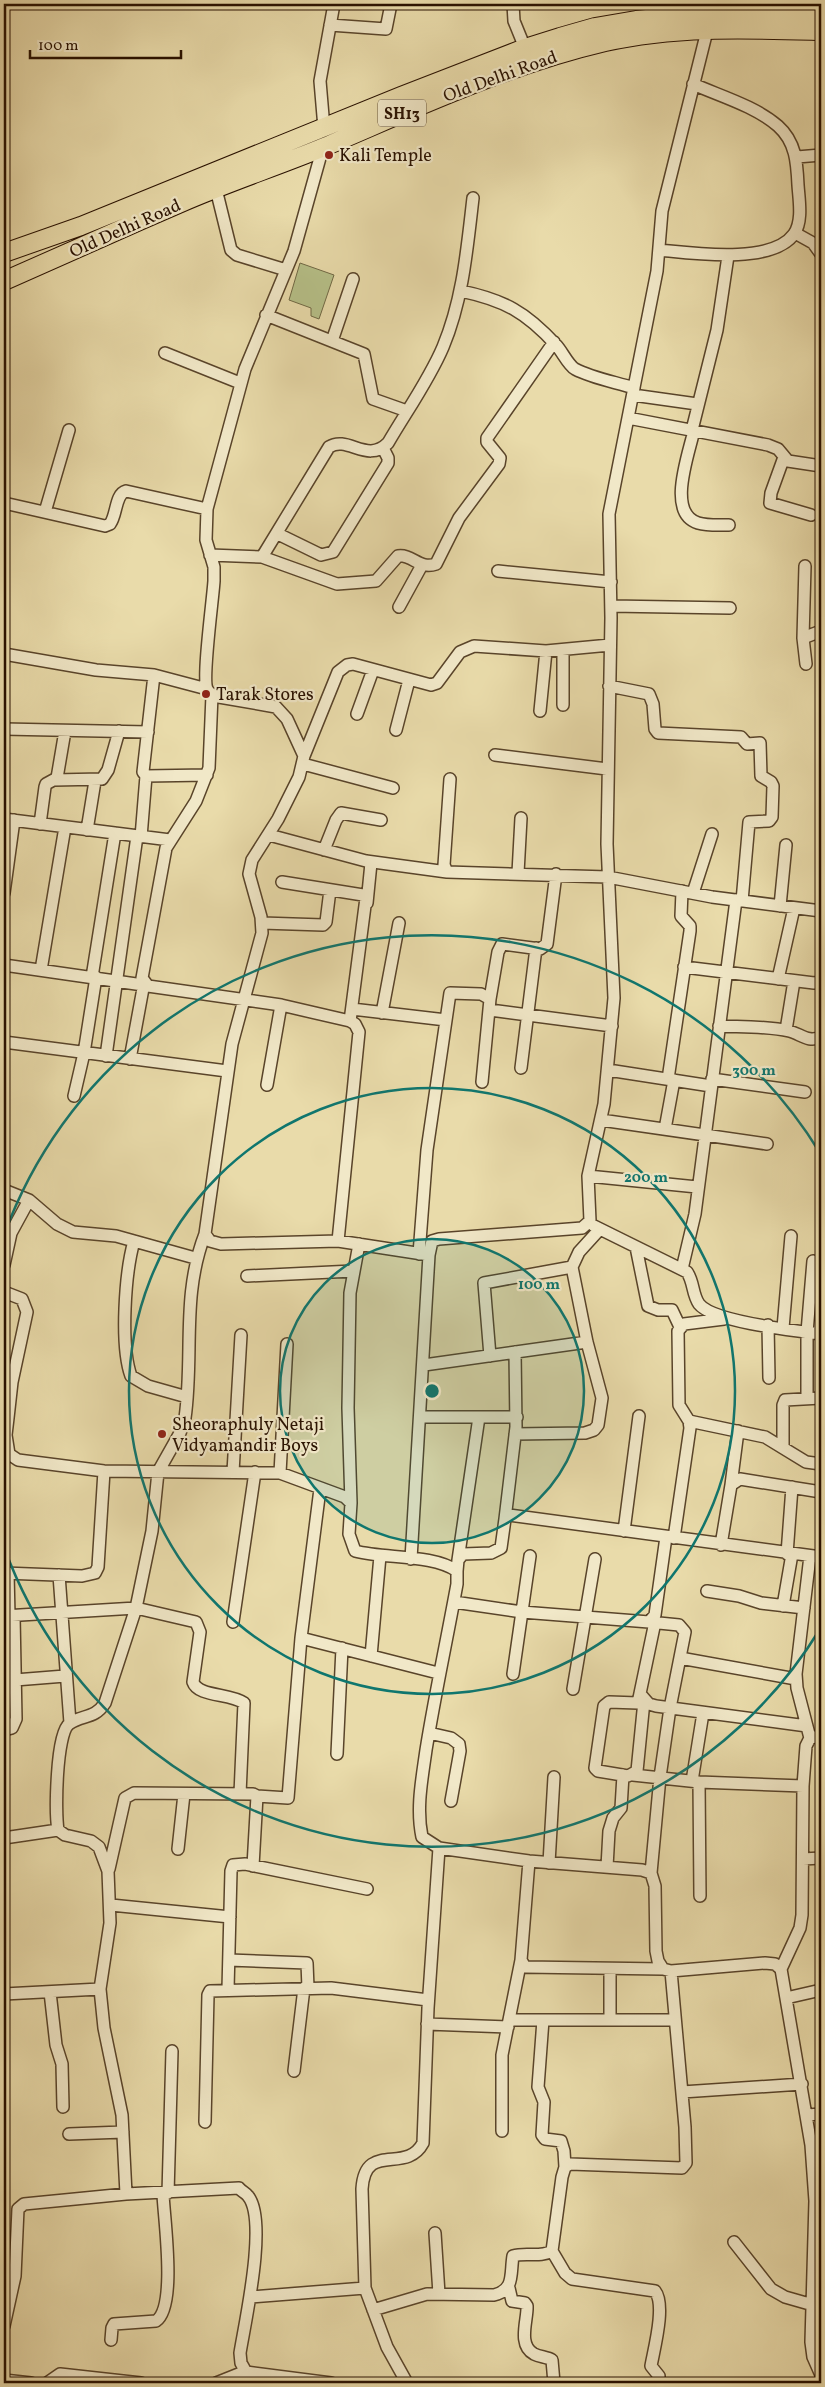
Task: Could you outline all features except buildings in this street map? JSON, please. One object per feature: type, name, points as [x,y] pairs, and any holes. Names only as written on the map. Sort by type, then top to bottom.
[{"type":"main road","name":"Old Delhi Road","points":[[4,253],[81,226],[525,48],[595,27],[717,9],[821,15]]},
{"type":"main road","name":"Old Delhi Road","points":[[4,281],[216,188],[323,147],[428,102],[519,67],[572,51],[642,36],[707,31],[821,30]]},
{"type":"street","points":[[324,128],[320,81],[334,4]]},
{"type":"street","points":[[330,25],[386,29],[391,4]]},
{"type":"street","points":[[513,4],[514,21],[525,48]]},
{"type":"street","points":[[707,31],[665,197],[657,271],[610,514],[611,606],[608,877],[613,978],[612,1026],[601,1120],[588,1176],[590,1221],[599,1230],[682,1269],[691,1278],[695,1297],[706,1310],[726,1318],[816,1333]]},
{"type":"street","points":[[659,250],[728,256],[749,254],[778,245],[795,233],[800,213],[796,156],[784,133],[769,120],[693,84]]},
{"type":"street","points":[[130,1059],[144,984],[143,971],[160,877],[170,840],[196,800],[206,776],[211,753],[210,692],[206,673],[214,581],[206,540],[207,509],[240,383],[252,347],[286,270],[301,229],[323,147]]},
{"type":"street","points":[[796,156],[821,155]]},
{"type":"street","points":[[216,188],[231,250],[237,255],[286,270]]},
{"type":"street","points":[[262,557],[278,534],[329,447],[340,444],[365,451],[382,448],[407,411],[443,348],[461,291],[473,198]]},
{"type":"street","points":[[795,233],[814,244],[821,254]]},
{"type":"street","points":[[728,256],[717,330],[698,404],[680,495],[684,512],[698,523],[730,525]]},
{"type":"street","points":[[332,341],[353,279]]},
{"type":"street","points":[[461,291],[490,297],[508,305],[538,327],[554,342],[574,369],[633,391],[698,404]]},
{"type":"street","points":[[266,315],[364,354],[373,398],[407,411]]},
{"type":"street","points":[[210,555],[262,557],[337,584],[376,582],[398,556],[402,555],[422,565],[436,564],[459,518],[497,470],[500,458],[487,442],[487,438],[554,342]]},
{"type":"street","points":[[165,353],[240,383]]},
{"type":"street","points":[[628,418],[774,446],[784,457],[793,463],[821,466]]},
{"type":"street","points":[[45,512],[69,430]]},
{"type":"street","points":[[278,534],[321,555],[333,552],[388,464],[386,454],[382,448]]},
{"type":"street","points":[[784,457],[771,493],[770,502],[811,515]]},
{"type":"street","points":[[4,503],[100,525],[110,524],[120,495],[126,491],[207,509]]},
{"type":"street","points":[[400,608],[422,565]]},
{"type":"street","points":[[805,566],[803,638],[806,664]]},
{"type":"street","points":[[498,571],[611,582]]},
{"type":"street","points":[[611,606],[730,608]]},
{"type":"street","points":[[803,638],[821,631]]},
{"type":"street","points":[[58,1830],[56,1811],[61,1742],[64,1730],[70,1723],[95,1714],[105,1703],[136,1608],[152,1531],[158,1472],[180,1433],[185,1418],[188,1315],[195,1258],[205,1234],[227,1071],[243,998],[262,933],[262,923],[249,874],[252,860],[269,835],[299,776],[303,760],[341,668],[353,664],[425,685],[437,683],[460,652],[474,646],[546,651],[610,645]]},
{"type":"street","points":[[563,650],[563,705]]},
{"type":"street","points":[[540,711],[546,651]]},
{"type":"street","points":[[4,654],[96,670],[154,675],[210,692],[276,707],[287,719],[303,760]]},
{"type":"street","points":[[357,714],[373,670]]},
{"type":"street","points":[[106,1056],[139,837],[146,776],[143,765],[154,675]]},
{"type":"street","points":[[396,730],[410,680]]},
{"type":"street","points":[[609,686],[649,694],[653,704],[655,729],[658,732],[760,743],[760,776],[771,782],[773,793],[772,817],[769,821],[749,822],[739,900],[726,971],[691,1235],[682,1269]]},
{"type":"street","points":[[4,728],[148,732]]},
{"type":"street","points":[[54,780],[64,731]]},
{"type":"street","points":[[40,824],[46,784],[54,780],[95,781],[106,775],[119,732]]},
{"type":"street","points":[[495,755],[608,769]]},
{"type":"street","points":[[303,760],[393,788]]},
{"type":"street","points":[[146,776],[206,776]]},
{"type":"street","points":[[447,872],[444,865],[450,778]]},
{"type":"street","points":[[87,830],[95,781]]},
{"type":"street","points":[[324,850],[336,820],[341,813],[381,820]]},
{"type":"street","points":[[518,873],[521,818]]},
{"type":"street","points":[[4,893],[9,820],[170,840]]},
{"type":"street","points":[[41,970],[65,827]]},
{"type":"street","points":[[74,1096],[84,1053],[115,834]]},
{"type":"street","points":[[665,1129],[684,966],[690,931],[690,926],[681,916],[688,892],[712,834]]},
{"type":"street","points":[[269,835],[371,862],[447,872],[608,877],[688,892],[821,911]]},
{"type":"street","points":[[780,906],[786,845]]},
{"type":"street","points":[[338,1241],[359,1032],[351,1015],[371,862]]},
{"type":"street","points":[[482,1082],[490,1004],[499,947],[508,943],[545,948],[556,874]]},
{"type":"street","points":[[282,882],[363,895],[366,903]]},
{"type":"street","points":[[262,923],[323,925],[326,922],[330,890]]},
{"type":"street","points":[[778,979],[794,908]]},
{"type":"street","points":[[382,1013],[399,923]]},
{"type":"street","points":[[521,1068],[536,948]]},
{"type":"street","points":[[4,965],[351,1015],[382,1013],[446,1020]]},
{"type":"street","points":[[684,966],[794,981],[821,982]]},
{"type":"street","points":[[786,1030],[794,981]]},
{"type":"street","points":[[411,1559],[424,1365],[424,1254],[427,1150],[450,993],[481,994],[490,1004],[528,1015],[612,1026]]},
{"type":"street","points":[[266,1085],[281,1005]]},
{"type":"street","points":[[719,1026],[786,1030],[807,1039],[815,1040],[821,1037]]},
{"type":"street","points":[[4,1055],[5,1043],[227,1071]]},
{"type":"street","points":[[608,1070],[671,1080],[711,1082],[805,1092]]},
{"type":"street","points":[[601,1120],[767,1144]]},
{"type":"street","points":[[588,1176],[698,1187]]},
{"type":"street","points":[[4,1190],[28,1200],[64,1228],[82,1234],[108,1234],[195,1258]]},
{"type":"street","points":[[4,1265],[6,1244],[28,1200]]},
{"type":"street","points":[[424,1254],[432,1241],[439,1239],[582,1228],[590,1221]]},
{"type":"street","points":[[515,1434],[585,1433],[594,1430],[598,1426],[602,1398],[587,1342],[572,1267],[579,1252],[599,1230]]},
{"type":"street","points":[[205,1234],[210,1241],[221,1244],[338,1241],[424,1254]]},
{"type":"street","points":[[783,1328],[791,1236]]},
{"type":"street","points":[[134,1241],[126,1273],[128,1369],[131,1376],[148,1386],[187,1397]]},
{"type":"street","points":[[359,1244],[353,1271],[348,1408],[351,1503],[349,1534],[351,1544],[355,1551],[457,1566]]},
{"type":"street","points":[[607,1867],[609,1831],[613,1818],[621,1808],[628,1775],[638,1766],[643,1698],[652,1622],[655,1615],[689,1439],[689,1420],[679,1405],[678,1396],[680,1327],[672,1310],[658,1310],[648,1306],[636,1248]]},
{"type":"street","points":[[813,1261],[816,1333]]},
{"type":"street","points":[[490,1356],[484,1283],[572,1267]]},
{"type":"street","points":[[247,1276],[353,1271]]},
{"type":"street","points":[[4,1292],[22,1299],[27,1312],[8,1381],[6,1457],[104,1471],[280,1473],[345,1497],[351,1503]]},
{"type":"street","points":[[807,1398],[816,1333],[821,1316]]},
{"type":"street","points":[[680,1327],[726,1318]]},
{"type":"street","points":[[768,1325],[769,1378]]},
{"type":"street","points":[[233,1472],[242,1334]]},
{"type":"street","points":[[424,1365],[587,1342]]},
{"type":"street","points":[[280,1473],[287,1344]]},
{"type":"street","points":[[457,1566],[464,1554],[497,1552],[502,1543],[517,1417],[515,1352]]},
{"type":"street","points":[[783,1447],[783,1405],[785,1400],[821,1398]]},
{"type":"street","points":[[624,1531],[639,1416]]},
{"type":"street","points":[[421,1417],[517,1417]]},
{"type":"street","points":[[479,1417],[457,1566],[454,1602],[438,1673],[419,1799],[419,1823],[422,1838],[439,1848],[529,1861],[642,1870],[652,1873]]},
{"type":"street","points":[[689,1420],[770,1439],[806,1462],[821,1464]]},
{"type":"street","points":[[721,1544],[738,1431]]},
{"type":"street","points":[[4,1730],[12,1728],[16,1719],[15,1680],[6,1573],[59,1576],[90,1575],[95,1573],[98,1566],[104,1471]]},
{"type":"street","points":[[232,1622],[255,1472]]},
{"type":"street","points":[[731,1485],[740,1479],[821,1492]]},
{"type":"street","points":[[783,1606],[789,1554],[792,1487]]},
{"type":"street","points":[[108,1871],[125,1798],[129,1795],[240,1794],[288,1798],[301,1638],[320,1489]]},
{"type":"street","points":[[505,1519],[509,1516],[516,1516],[816,1557],[804,1608],[796,1679],[807,1726],[815,1737],[806,1746],[803,1786],[802,1915],[800,1928],[781,1969],[807,2115],[815,2201],[811,2342],[813,2357],[821,2375]]},
{"type":"street","points":[[371,1656],[380,1556]]},
{"type":"street","points":[[513,1674],[530,1556]]},
{"type":"street","points":[[573,1689],[595,1559]]},
{"type":"street","points":[[59,1576],[70,1723]]},
{"type":"street","points":[[707,1591],[739,1596],[761,1603],[804,1608]]},
{"type":"street","points":[[454,1602],[522,1612],[652,1622],[683,1628],[685,1637],[670,1708],[660,1777],[652,1873],[655,1886],[656,1951],[658,1962],[667,1970],[675,2020],[687,2153],[686,2163],[682,2168],[570,2164],[564,2167]]},
{"type":"street","points":[[9,1616],[136,1608],[196,1622],[200,1632],[193,1682],[195,1687],[200,1691],[233,1697],[244,1703],[240,1794]]},
{"type":"street","points":[[301,1638],[438,1673]]},
{"type":"street","points":[[337,1754],[342,1648]]},
{"type":"street","points":[[680,1658],[796,1679]]},
{"type":"street","points":[[15,1680],[65,1676]]},
{"type":"street","points":[[643,1698],[649,1704],[670,1708],[807,1726]]},
{"type":"street","points":[[643,1698],[638,1703],[609,1702],[604,1706],[595,1768],[603,1773],[660,1777],[695,1782],[803,1786]]},
{"type":"street","points":[[700,1896],[695,1782],[703,1713]]},
{"type":"street","points":[[429,1734],[451,1738],[459,1744],[460,1751],[451,1801]]},
{"type":"street","points":[[549,1863],[554,1777]]},
{"type":"street","points":[[178,1849],[184,1794]]},
{"type":"street","points":[[253,1866],[257,1796]]},
{"type":"street","points":[[4,1838],[58,1830],[65,1835],[91,1841],[99,1847],[108,1871],[111,1905],[100,1989],[104,2028],[120,2099],[126,2194]]},
{"type":"street","points":[[407,2383],[387,2347],[365,2288],[362,2263],[362,2176],[367,2167],[374,2162],[409,2157],[419,2152],[424,2143],[428,2000],[439,1848]]},
{"type":"street","points":[[802,1859],[821,1858]]},
{"type":"street","points":[[502,2131],[501,2068],[521,1960],[529,1861]]},
{"type":"street","points":[[228,1989],[233,1865],[253,1866],[368,1889]]},
{"type":"street","points":[[111,1905],[230,1917]]},
{"type":"street","points":[[229,1960],[307,1963],[306,1988],[294,2071]]},
{"type":"street","points":[[521,1960],[525,1967],[531,1968],[667,1970],[765,1963],[775,1964],[781,1969]]},
{"type":"street","points":[[610,1970],[610,2020]]},
{"type":"street","points":[[205,2122],[208,1995],[214,1990],[331,1988],[428,2000]]},
{"type":"street","points":[[4,1994],[100,1989]]},
{"type":"street","points":[[786,1998],[821,1990]]},
{"type":"street","points":[[50,1992],[56,2045],[62,2064],[63,2107]]},
{"type":"street","points":[[428,2024],[509,2023],[542,2020],[675,2020]]},
{"type":"street","points":[[542,2020],[538,2087],[544,2102],[542,2135],[544,2139],[561,2142],[564,2151],[564,2167],[552,2251],[564,2273],[572,2279],[655,2291],[658,2299],[658,2334],[651,2366],[659,2376],[658,2383]]},
{"type":"street","points":[[111,2340],[114,2324],[156,2321],[164,2312],[168,2271],[166,2193],[172,2051]]},
{"type":"street","points":[[682,2092],[802,2084]]},
{"type":"street","points":[[807,2115],[821,2114]]},
{"type":"street","points":[[69,2134],[123,2132]]},
{"type":"street","points":[[4,2326],[16,2217],[18,2209],[24,2204],[126,2194],[239,2188],[248,2196],[256,2222],[250,2296],[240,2353],[241,2363],[246,2371]]},
{"type":"street","points":[[436,2233],[439,2294]]},
{"type":"street","points":[[734,2242],[771,2289],[778,2294],[813,2305]]},
{"type":"street","points":[[552,2251],[546,2255],[520,2254],[513,2256],[509,2288],[512,2301],[525,2303],[528,2306],[525,2333],[526,2345],[534,2354],[552,2360],[554,2383]]},
{"type":"street","points":[[250,2296],[365,2288]]},
{"type":"street","points":[[373,2310],[412,2297],[439,2294],[494,2295],[504,2293],[509,2288]]},
{"type":"street","points":[[216,2383],[246,2371],[331,2383]]},
{"type":"street","points":[[47,2383],[52,2377],[60,2374],[87,2380],[141,2383]]},
{"type":"street","points":[[4,2380],[31,2383]]},
{"type":"green space","points":[[300,263],[334,275],[319,319],[311,316],[311,308],[289,300]]},
{"type":"place","name":"Kali Temple","points":[[329,155]]},
{"type":"place","name":"Tarak Stores","points":[[206,694]]},
{"type":"place","name":"Sheoraphuly Netaji Vidyamandir Boys","points":[[162,1434]]}]
